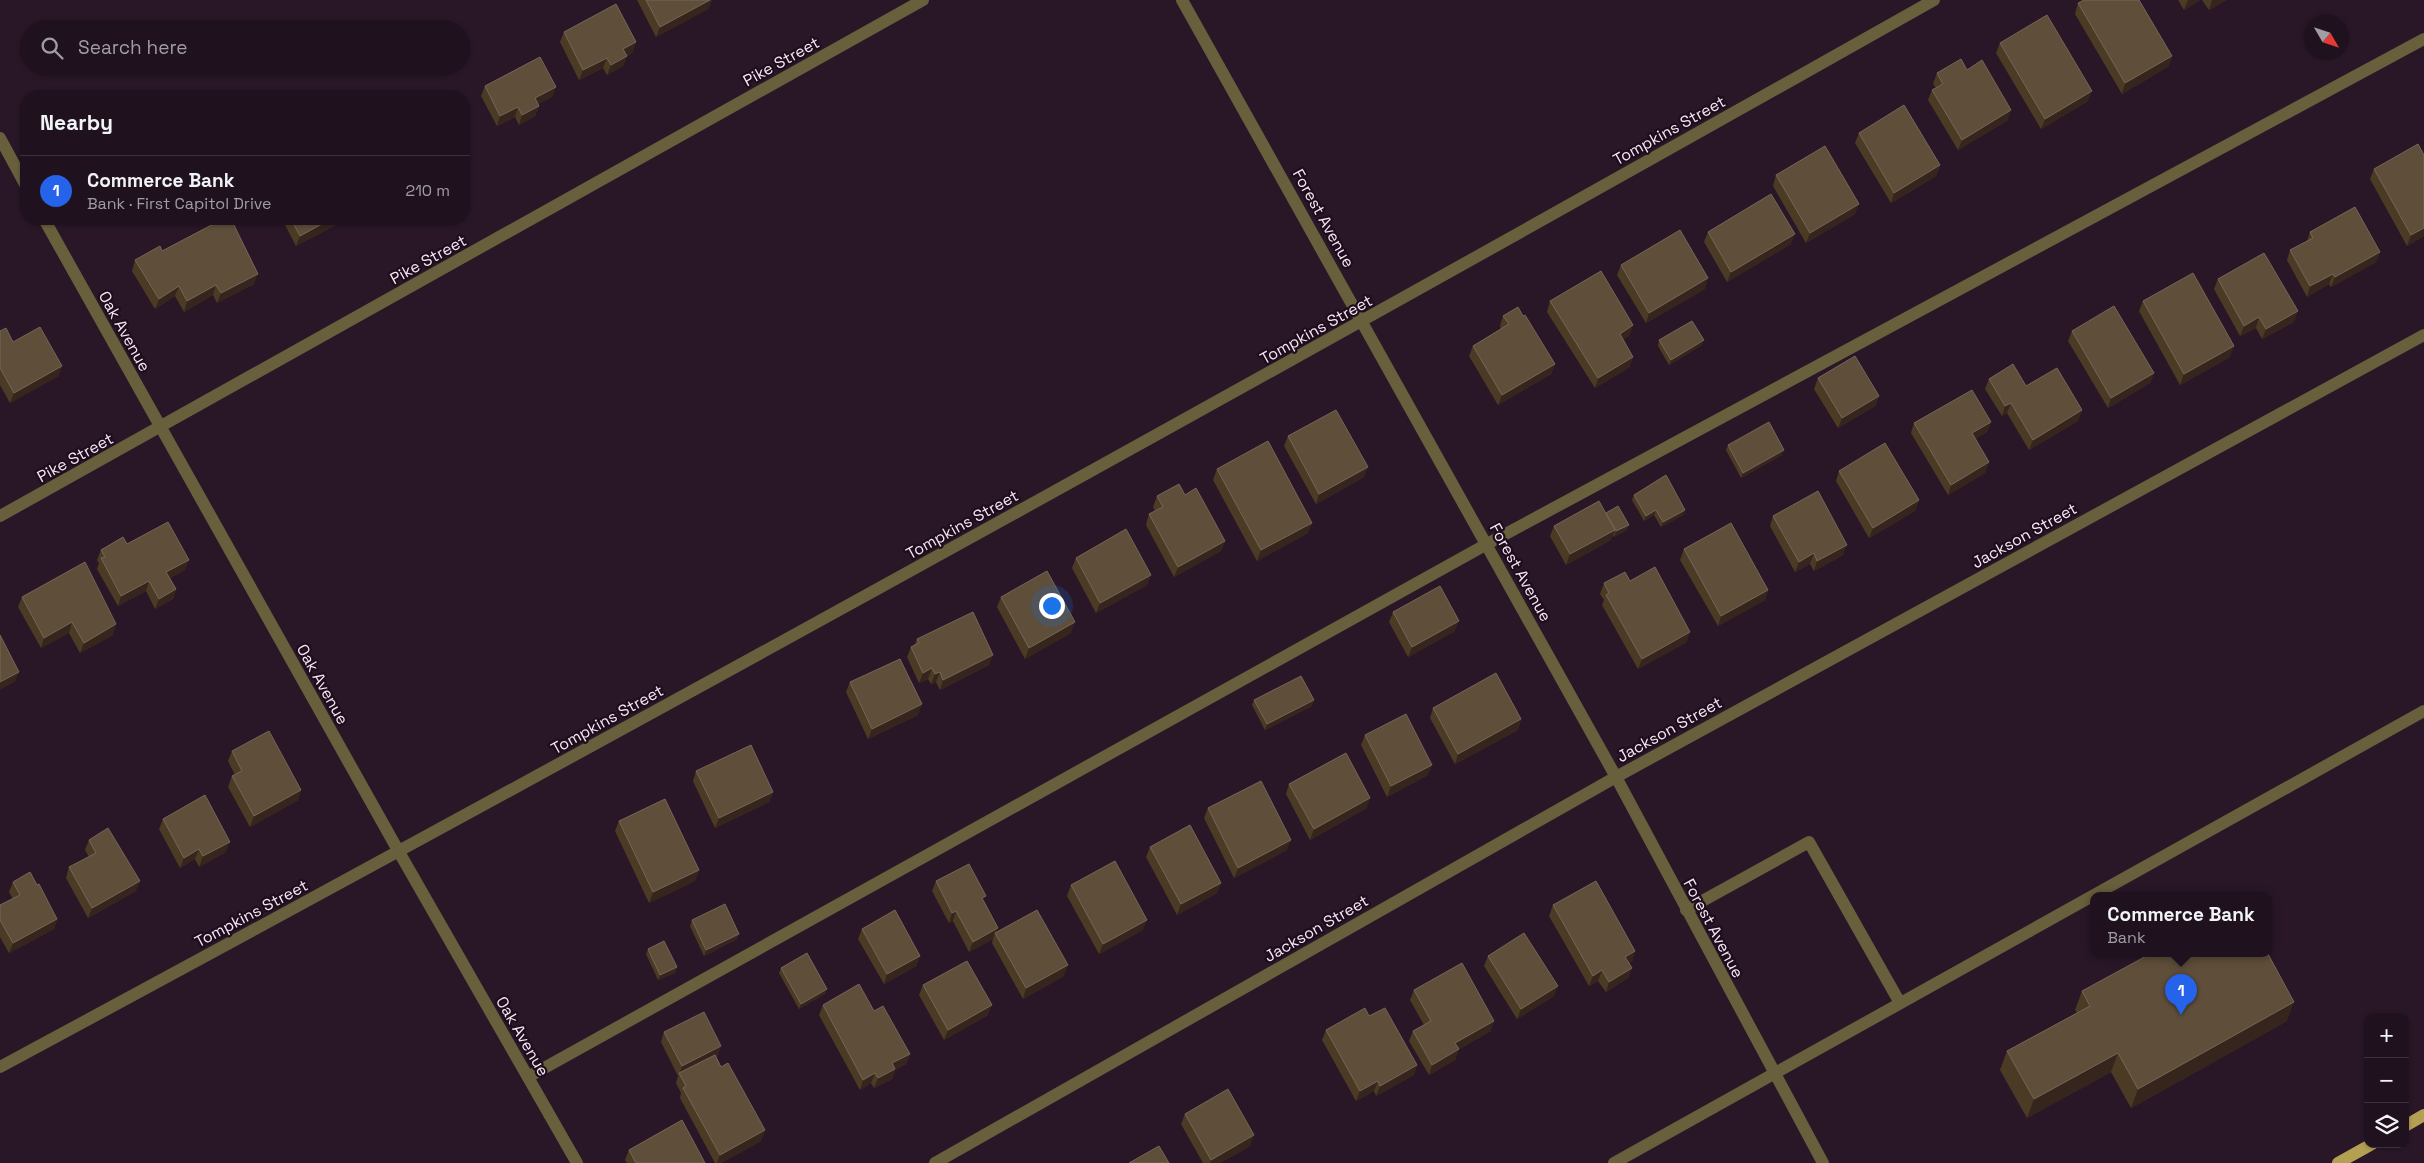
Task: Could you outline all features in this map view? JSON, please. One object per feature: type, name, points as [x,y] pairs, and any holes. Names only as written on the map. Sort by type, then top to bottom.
[{"type":"main road","points":[[2409,1124],[2424,1115]]},
{"type":"main road","points":[[2338,1163],[2365,1148]]},
{"type":"street","name":"Pike Street","points":[[0,516],[924,0]]},
{"type":"street","name":"Forest Avenue","points":[[1182,0],[1364,321],[1616,777],[1823,1163]]},
{"type":"street","name":"Tompkins Street","points":[[0,1067],[399,852],[1364,321],[1934,0]]},
{"type":"street","points":[[528,1077],[1487,544],[2424,39]]},
{"type":"street","points":[[0,138],[20,175]]},
{"type":"street","name":"Oak Avenue","points":[[47,225],[399,852],[577,1163]]},
{"type":"street","name":"Jackson Street","points":[[935,1163],[1616,777],[2424,336]]},
{"type":"street","points":[[2099,892],[2424,710]]},
{"type":"street","points":[[1686,910],[1809,842],[1900,1003]]},
{"type":"street","points":[[1614,1163],[2090,897]]},
{"type":"building","points":[[646,0],[710,0],[660,27]]},
{"type":"building","points":[[2084,0],[2139,0],[2172,56],[2125,83],[2078,3]]},
{"type":"building","points":[[616,4],[636,42],[623,49],[627,56],[611,65],[607,58],[583,70],[564,32]]},
{"type":"building","points":[[2047,15],[2092,91],[2045,119],[2000,43]]},
{"type":"building","points":[[540,57],[556,87],[535,98],[539,106],[522,115],[518,107],[500,116],[485,86]]},
{"type":"building","points":[[1961,59],[1967,70],[1982,60],[2011,110],[1962,140],[1932,90],[1943,84],[1937,73]]},
{"type":"building","points":[[1904,105],[1940,165],[1894,193],[1859,133]]},
{"type":"building","points":[[2418,144],[2424,155],[2424,228],[2411,235],[2374,169]]},
{"type":"building","points":[[1825,146],[1859,204],[1810,233],[1776,175]]},
{"type":"building","points":[[1771,194],[1795,234],[1731,272],[1708,232]]},
{"type":"building","points":[[2355,207],[2380,252],[2335,277],[2333,274],[2310,286],[2290,250],[2313,238],[2310,232]]},
{"type":"building","points":[[212,225],[234,225],[258,274],[221,293],[216,285],[187,301],[179,286],[159,299],[135,260],[160,246],[162,251]]},
{"type":"building","points":[[294,225],[320,225],[300,236]]},
{"type":"building","points":[[1680,230],[1708,278],[1649,313],[1621,265]]},
{"type":"building","points":[[2264,253],[2298,311],[2266,329],[2259,317],[2244,326],[2218,279]]},
{"type":"building","points":[[1601,271],[1633,325],[1620,334],[1633,357],[1598,378],[1550,301]]},
{"type":"building","points":[[2193,273],[2234,346],[2184,374],[2143,301]]},
{"type":"building","points":[[2114,306],[2154,373],[2111,398],[2072,331]]},
{"type":"building","points":[[1518,307],[1523,316],[1525,315],[1555,364],[1502,395],[1473,346],[1509,324],[1503,316]]},
{"type":"building","points":[[1692,321],[1704,340],[1671,360],[1659,340]]},
{"type":"building","points":[[40,327],[62,366],[14,393],[0,368],[0,331],[6,328],[13,342]]},
{"type":"building","points":[[1855,356],[1879,396],[1842,418],[1818,378]]},
{"type":"building","points":[[2013,364],[2026,386],[2057,368],[2082,410],[2033,440],[2011,403],[2005,406],[1989,379]]},
{"type":"building","points":[[1972,390],[1991,422],[1972,433],[1989,462],[1951,485],[1914,423]]},
{"type":"building","points":[[1336,410],[1368,467],[1319,494],[1288,436]]},
{"type":"building","points":[[1769,422],[1784,450],[1743,473],[1728,445]]},
{"type":"building","points":[[1268,441],[1312,523],[1261,550],[1217,469]]},
{"type":"building","points":[[1885,443],[1919,500],[1873,528],[1839,471]]},
{"type":"building","points":[[1666,475],[1685,510],[1663,522],[1656,510],[1646,516],[1634,495]]},
{"type":"building","points":[[1179,484],[1185,495],[1196,488],[1225,541],[1178,567],[1149,514],[1163,507],[1157,496]]},
{"type":"building","points":[[1818,491],[1847,545],[1817,561],[1814,553],[1799,562],[1773,516]]},
{"type":"building","points":[[1599,501],[1615,530],[1570,554],[1554,526]]},
{"type":"building","points":[[1618,506],[1629,525],[1616,531],[1606,513]]},
{"type":"building","points":[[168,522],[189,560],[166,572],[176,589],[159,599],[149,581],[121,596],[101,558],[105,557],[101,550],[123,537],[127,544]]},
{"type":"building","points":[[1731,523],[1768,590],[1721,616],[1684,549]]},
{"type":"building","points":[[1126,529],[1151,575],[1100,603],[1076,558]]},
{"type":"building","points":[[85,562],[116,624],[84,643],[72,622],[44,638],[22,597]]},
{"type":"building","points":[[1655,567],[1690,632],[1642,659],[1606,595],[1609,593],[1604,583],[1625,572],[1630,581]]},
{"type":"building","points":[[1047,571],[1075,622],[1029,648],[1001,597]]},
{"type":"building","points":[[1440,586],[1459,621],[1412,647],[1393,612]]},
{"type":"building","points":[[973,612],[993,655],[943,680],[940,672],[935,674],[932,668],[923,673],[911,647],[919,643],[917,639]]},
{"type":"building","points":[[0,635],[19,672],[0,682]]},
{"type":"building","points":[[900,659],[922,704],[872,729],[850,682]]},
{"type":"building","points":[[1496,673],[1521,719],[1458,754],[1433,708]]},
{"type":"building","points":[[1301,676],[1314,700],[1267,724],[1254,700]]},
{"type":"building","points":[[1406,714],[1432,765],[1391,786],[1365,735]]},
{"type":"building","points":[[269,731],[301,790],[254,816],[232,776],[242,771],[232,751]]},
{"type":"building","points":[[751,745],[773,792],[719,818],[696,771]]},
{"type":"building","points":[[1346,753],[1370,798],[1314,829],[1289,784]]},
{"type":"building","points":[[1261,781],[1291,840],[1238,868],[1208,808]]},
{"type":"building","points":[[205,795],[230,842],[203,856],[199,849],[184,858],[163,819]]},
{"type":"building","points":[[665,799],[699,870],[653,892],[619,821]]},
{"type":"building","points":[[1190,825],[1221,883],[1181,904],[1150,847]]},
{"type":"building","points":[[108,828],[140,881],[92,908],[69,867],[96,853],[89,840]]},
{"type":"building","points":[[1115,861],[1147,920],[1103,944],[1071,885]]},
{"type":"building","points":[[969,864],[986,896],[982,898],[998,928],[973,942],[956,911],[952,913],[936,881]]},
{"type":"building","points":[[30,872],[37,885],[39,884],[57,919],[13,943],[0,920],[0,905],[20,895],[13,882]]},
{"type":"building","points":[[1596,881],[1635,951],[1625,957],[1632,968],[1609,982],[1602,970],[1593,976],[1553,905]]},
{"type":"building","points":[[725,904],[739,934],[706,950],[692,920]]},
{"type":"building","points":[[895,910],[920,956],[887,974],[862,929]]},
{"type":"building","points":[[1037,910],[1068,965],[1026,988],[995,933]]},
{"type":"building","points":[[1524,933],[1558,986],[1521,1009],[1488,956]]},
{"type":"building","points":[[664,941],[677,967],[660,975],[648,949]]},
{"type":"building","points":[[807,953],[827,989],[801,1004],[781,968]]},
{"type":"building","points":[[2144,957],[2270,957],[2294,1002],[2138,1089],[2118,1053],[2034,1099],[2007,1051],[2090,1006],[2082,991]]},
{"type":"building","points":[[967,961],[992,1005],[948,1030],[923,985]]},
{"type":"building","points":[[1462,963],[1494,1021],[1455,1043],[1459,1049],[1432,1065],[1413,1031],[1431,1021],[1414,990]]},
{"type":"building","points":[[859,984],[874,1011],[883,1006],[910,1054],[892,1063],[895,1069],[878,1078],[875,1073],[863,1080],[823,1005]]},
{"type":"building","points":[[1365,1008],[1369,1016],[1385,1008],[1417,1065],[1380,1086],[1378,1081],[1360,1091],[1326,1030]]},
{"type":"building","points":[[704,1012],[721,1046],[682,1066],[664,1032]]},
{"type":"building","points":[[715,1055],[721,1067],[728,1063],[765,1130],[720,1155],[683,1088],[686,1086],[679,1073]]},
{"type":"building","points":[[1228,1089],[1254,1135],[1211,1160],[1185,1114]]},
{"type":"building","points":[[682,1120],[705,1163],[636,1163],[629,1150]]},
{"type":"building","points":[[1159,1146],[1169,1163],[1129,1163]]},
{"type":"place","name":"Commerce Bank","points":[[2181,1015]]}]
